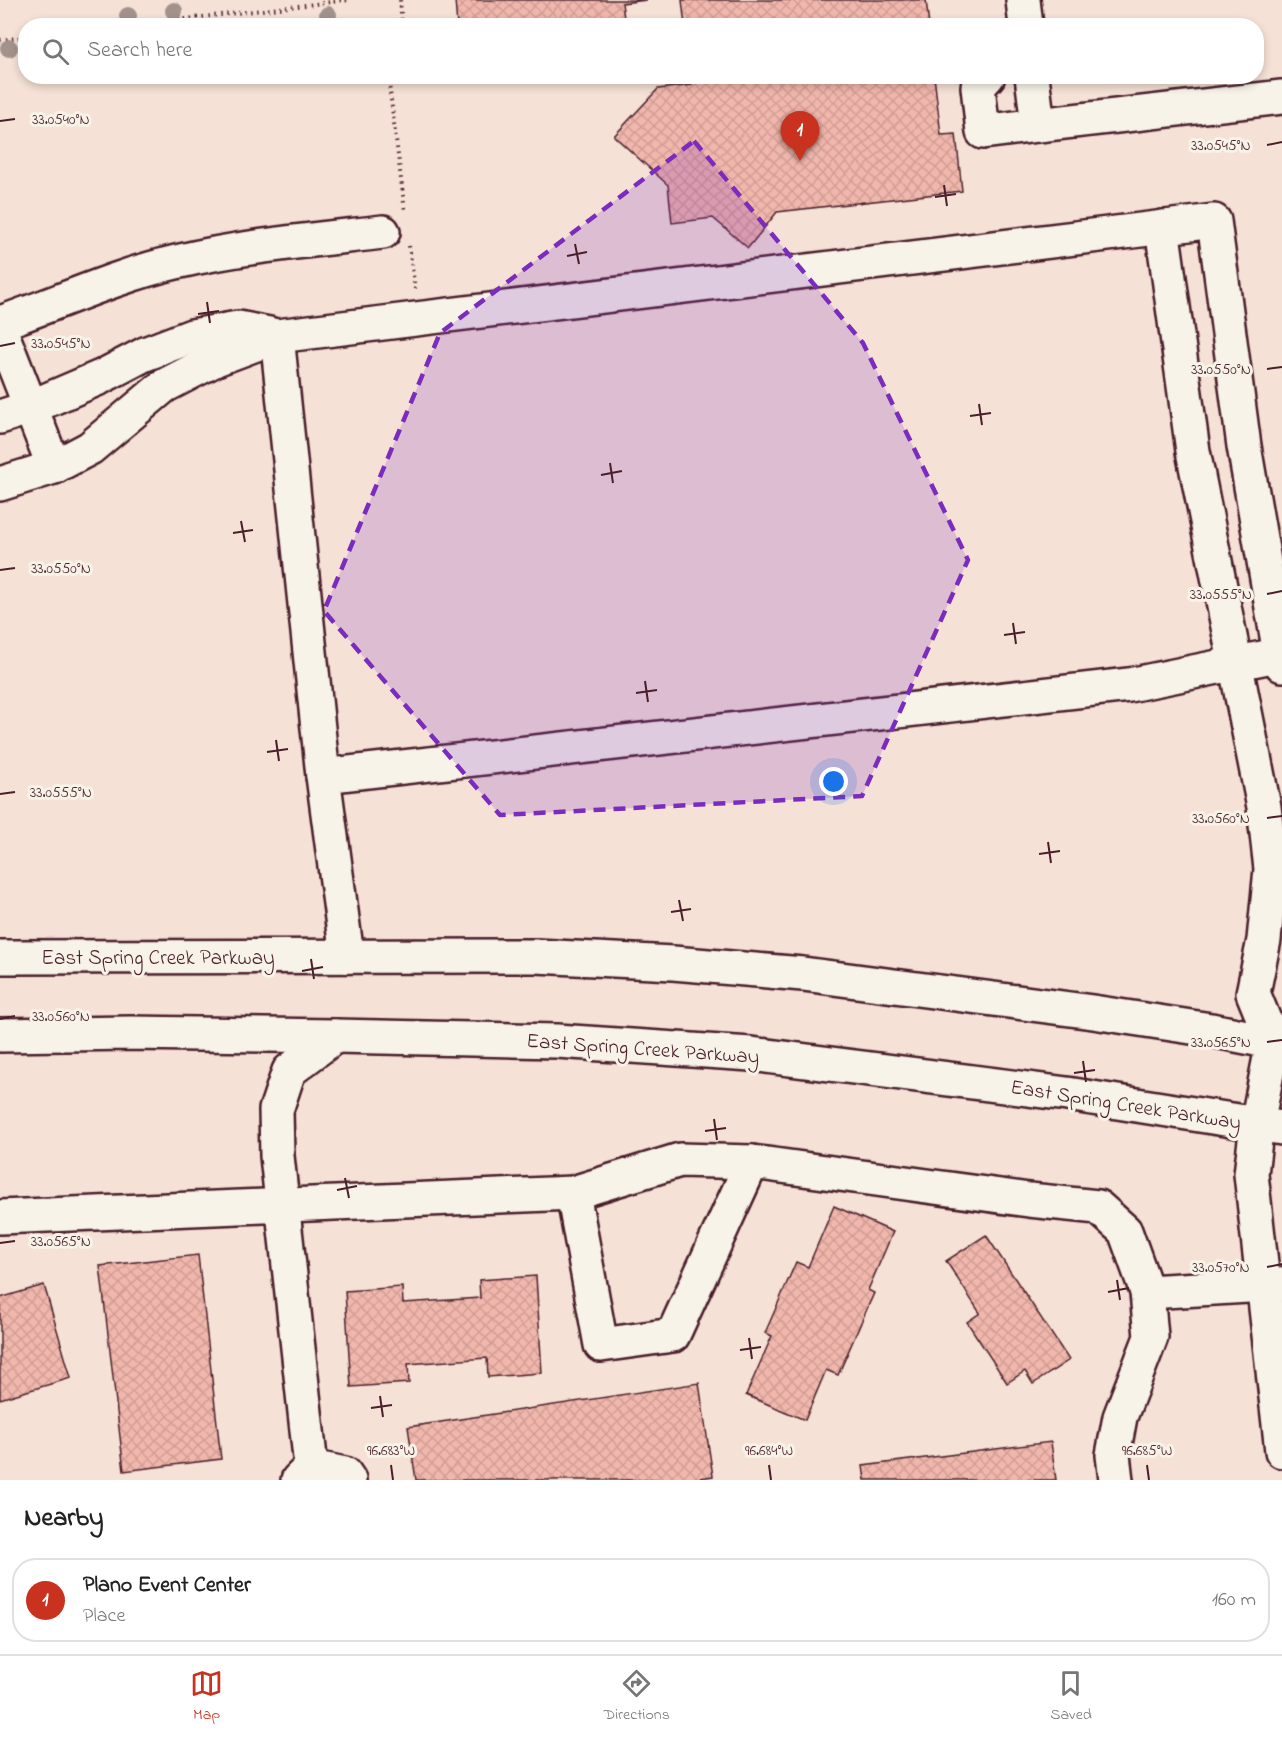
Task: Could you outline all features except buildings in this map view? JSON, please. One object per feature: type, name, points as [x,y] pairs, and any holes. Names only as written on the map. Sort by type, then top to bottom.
[{"type":"main road","points":[[1023,0],[1025,18]]},
{"type":"main road","points":[[981,84],[978,87],[983,132],[1282,97]]},
{"type":"main road","points":[[1033,84],[1038,125]]},
{"type":"main road","points":[[0,484],[54,467],[90,448],[164,386],[216,359],[277,336],[1214,221],[1244,446],[1281,658],[1234,664],[1129,685],[323,776]]},
{"type":"main road","points":[[1162,227],[1193,451],[1234,664],[1252,738],[1271,869],[1264,940],[1253,993],[1279,1039],[1270,1126],[1251,1174],[1273,1285],[1282,1451]]},
{"type":"main road","points":[[0,323],[175,262],[230,251],[400,232]]},
{"type":"main road","points":[[0,417],[31,407],[101,377],[145,354],[192,336],[238,328],[277,336]]},
{"type":"main road","points":[[0,329],[54,467]]},
{"type":"main road","points":[[277,336],[323,776],[347,956]]},
{"type":"main road","name":"East Spring Creek Parkway","points":[[0,957],[536,956],[673,963],[803,974],[1279,1039]]},
{"type":"main road","name":"East Spring Creek Parkway","points":[[0,1035],[131,1033],[335,1035],[557,1041],[751,1054],[986,1083],[1270,1126]]},
{"type":"main road","points":[[335,1035],[289,1071],[276,1110],[277,1156],[304,1474],[345,1474],[349,1480]]},
{"type":"main road","points":[[0,1216],[283,1206],[573,1192],[680,1160],[753,1162],[1029,1200],[1098,1207],[1125,1231],[1147,1292],[1151,1337],[1120,1417],[1113,1455],[1116,1480]]},
{"type":"main road","points":[[573,1192],[602,1345],[673,1335],[753,1162]]},
{"type":"main road","points":[[1147,1292],[1273,1285]]},
{"type":"path","points":[[194,18],[349,0]]},
{"type":"path","points":[[400,0],[401,18]]},
{"type":"path","points":[[0,40],[18,38]]},
{"type":"path","points":[[389,84],[400,232],[415,291]]},
{"type":"highlighted area","points":[[694,141],[863,343],[968,560],[862,796],[500,815],[324,611],[440,333]]},
{"type":"place","name":"Plano Event Center","points":[[800,161]]}]
